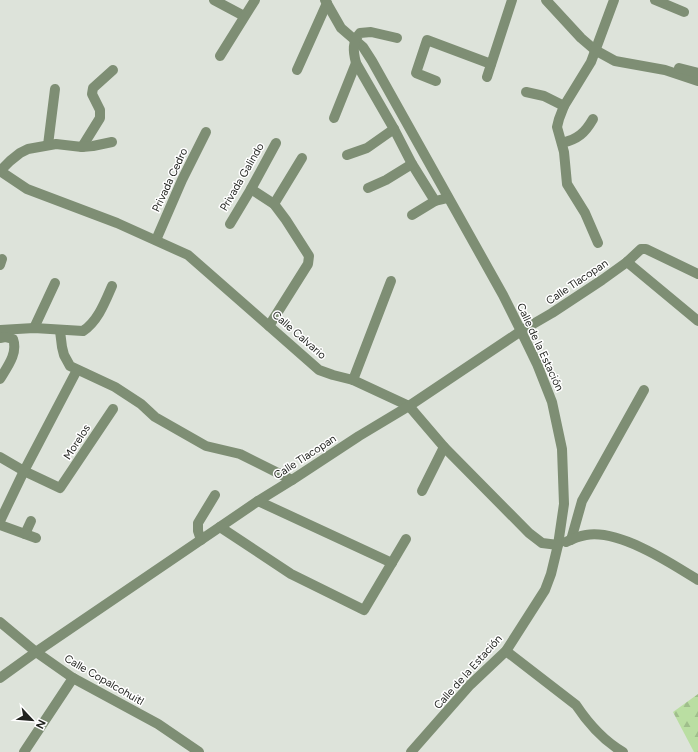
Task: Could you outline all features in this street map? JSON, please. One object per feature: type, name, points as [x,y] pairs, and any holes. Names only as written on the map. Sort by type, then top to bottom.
[{"type":"street","points":[[214,0],[244,16]]},
{"type":"street","points":[[220,56],[254,0]]},
{"type":"street","points":[[487,77],[512,0]]},
{"type":"street","points":[[546,0],[581,38],[595,50],[615,62],[665,70],[698,81]]},
{"type":"street","points":[[598,243],[585,213],[567,184],[564,152],[557,127],[564,106],[591,62],[614,0]]},
{"type":"street","points":[[655,0],[684,12]]},
{"type":"street","points":[[297,70],[326,1]]},
{"type":"street","name":"Calle de la Estación","points":[[326,1],[341,28],[363,47],[372,61],[503,295],[537,364],[552,402],[562,449],[564,504],[558,545],[551,574],[545,590],[506,651],[470,685],[411,752]]},
{"type":"street","points":[[397,38],[371,32],[360,33],[355,39],[354,54],[356,63],[394,129],[412,164],[435,201]]},
{"type":"street","points":[[436,81],[416,73],[427,40],[491,64]]},
{"type":"street","points":[[334,118],[356,63]]},
{"type":"street","points":[[665,70],[676,67],[698,74]]},
{"type":"street","points":[[82,147],[100,118],[100,110],[92,94],[93,88],[112,70]]},
{"type":"street","points":[[48,144],[55,89]]},
{"type":"street","points":[[526,92],[544,96],[564,106]]},
{"type":"street","points":[[562,143],[573,140],[582,134],[588,128],[593,118]]},
{"type":"street","points":[[347,155],[367,148],[394,129]]},
{"type":"street","name":"Privada Cedro","points":[[156,240],[182,180],[206,132]]},
{"type":"street","points":[[0,171],[20,153],[28,149],[48,144],[82,147],[112,142]]},
{"type":"street","name":"Privada Galindo","points":[[230,224],[276,143]]},
{"type":"street","points":[[274,204],[302,158]]},
{"type":"street","points":[[368,188],[386,180],[412,164]]},
{"type":"street","name":"Calle Calvario","points":[[0,171],[27,189],[156,240],[188,255],[319,370],[353,380],[409,406],[444,447],[529,533],[542,542],[558,545]]},
{"type":"street","points":[[251,189],[274,204],[307,251],[309,260],[270,326]]},
{"type":"street","points":[[412,215],[435,201],[448,198]]},
{"type":"street","name":"Calle Tlacopan","points":[[0,678],[258,501],[359,436],[409,406],[521,331],[552,313],[644,249],[698,274]]},
{"type":"street","points":[[626,262],[698,321]]},
{"type":"street","points":[[353,380],[391,281]]},
{"type":"street","points":[[34,328],[55,283]]},
{"type":"street","points":[[0,330],[34,328],[60,331],[83,331],[89,327],[102,309],[112,286]]},
{"type":"street","points":[[60,331],[64,355],[70,366],[115,387],[141,404],[155,417],[206,446],[240,454],[292,480]]},
{"type":"street","points":[[0,338],[5,337],[13,339],[16,347],[10,362],[0,378]]},
{"type":"street","points":[[0,521],[24,471],[77,370]]},
{"type":"street","points":[[571,540],[582,501],[644,390]]},
{"type":"street","name":"Morelos","points":[[24,471],[60,488],[113,409]]},
{"type":"street","points":[[422,491],[444,447]]},
{"type":"street","points":[[0,457],[24,471]]},
{"type":"street","points":[[202,540],[198,531],[198,523],[215,495]]},
{"type":"street","points":[[258,501],[392,563]]},
{"type":"street","points":[[25,534],[31,521]]},
{"type":"street","points":[[0,525],[36,538]]},
{"type":"street","points":[[220,527],[291,574],[364,610],[406,539]]},
{"type":"street","points":[[558,545],[587,535],[608,536],[632,543],[698,580]]},
{"type":"street","name":"Calle Copalcohuitl","points":[[0,622],[36,652],[73,678],[158,724],[199,752]]},
{"type":"street","points":[[506,651],[576,705],[584,717],[602,736],[623,752]]},
{"type":"street","points":[[24,752],[73,678]]},
{"type":"green space","points":[[698,694],[698,752],[694,752],[673,712]]}]
